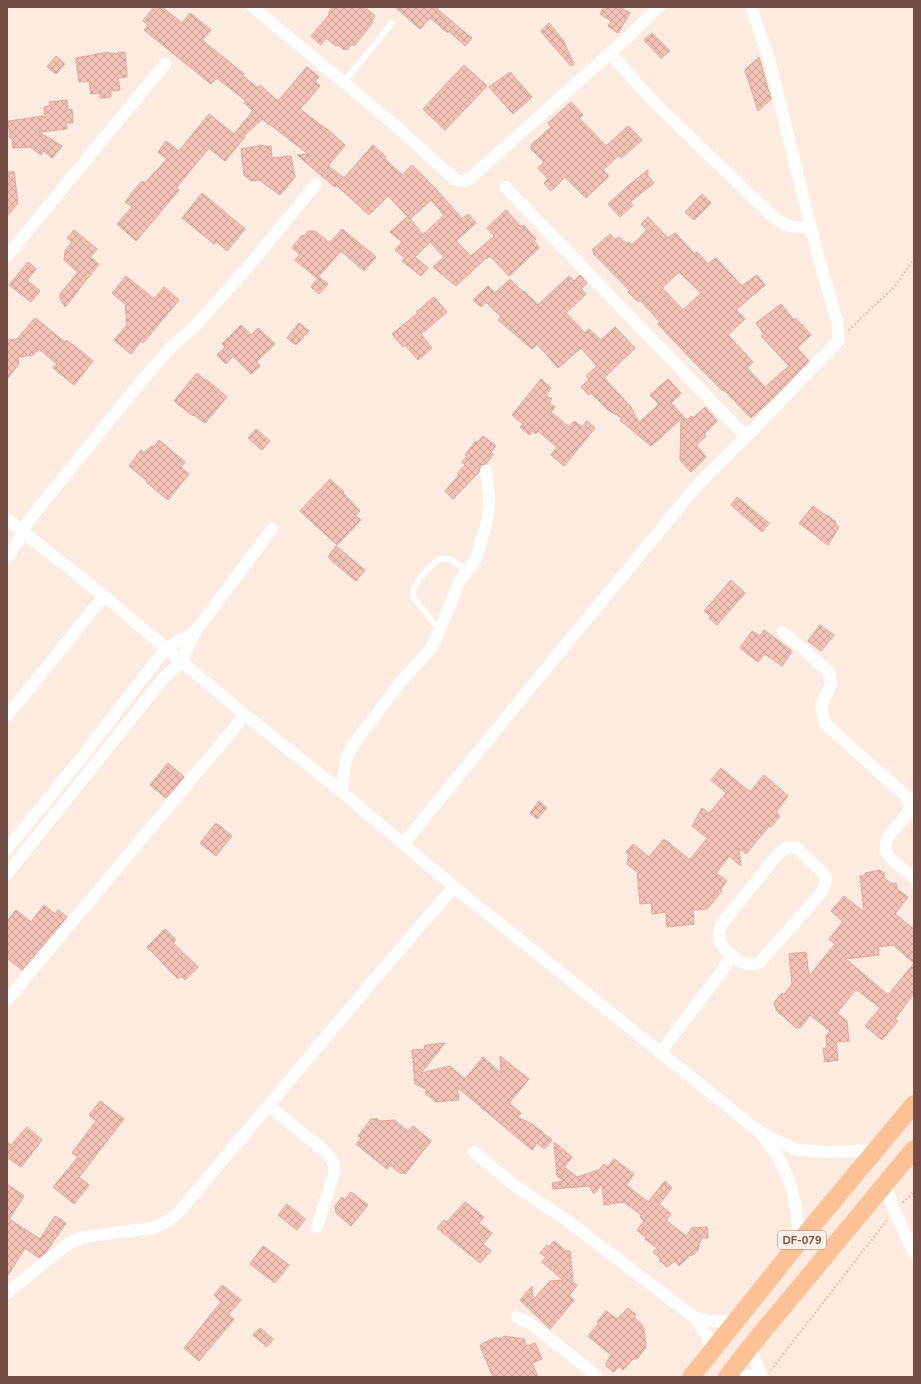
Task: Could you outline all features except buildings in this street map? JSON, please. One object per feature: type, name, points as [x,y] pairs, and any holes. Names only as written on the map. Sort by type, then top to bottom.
[{"type":"main road","name":"DF-079","points":[[691,1377],[799,1242],[914,1104]]},
{"type":"main road","name":"DF-079","points":[[727,1376],[914,1149]]},
{"type":"street","points":[[253,7],[344,82],[456,180],[463,182],[467,181],[484,166],[659,7]]},
{"type":"street","points":[[404,843],[693,490],[839,340],[837,321],[818,256],[769,59],[751,7]]},
{"type":"street","points":[[610,53],[651,99],[771,215],[783,224],[791,227],[812,228]]},
{"type":"street","points":[[7,256],[165,64]]},
{"type":"street","points":[[7,557],[18,542],[21,531],[139,384],[173,345],[194,327],[253,261],[316,184]]},
{"type":"street","points":[[505,187],[746,437]]},
{"type":"street","points":[[342,792],[347,757],[353,745],[400,683],[429,651],[440,631],[460,580],[468,571],[477,556],[487,521],[489,494],[486,471]]},
{"type":"street","points":[[7,519],[104,596],[245,715],[404,843],[454,887],[761,1133],[797,1150],[828,1152],[877,1150]]},
{"type":"street","points":[[7,874],[163,679],[181,662],[195,632],[272,529]]},
{"type":"street","points":[[7,716],[104,596]]},
{"type":"street","points":[[7,849],[78,762],[166,648],[195,632]]},
{"type":"street","points":[[783,632],[827,670],[830,676],[829,689],[821,705],[824,723],[906,796],[909,804],[906,816],[887,839],[886,847],[888,856],[914,878]]},
{"type":"street","points":[[7,1000],[245,715]]},
{"type":"street","points":[[78,762],[89,772]]},
{"type":"street","points":[[37,813],[49,822]]},
{"type":"street","points":[[788,847],[798,848],[826,878],[822,892],[759,963],[746,964],[732,956],[721,943],[719,938],[719,930],[723,922],[780,852],[788,847]]},
{"type":"street","points":[[7,1293],[68,1243],[83,1237],[152,1228],[164,1224],[177,1214],[269,1106],[385,965],[454,887]]},
{"type":"street","points":[[660,1053],[732,956]]},
{"type":"street","points":[[7,980],[16,989]]},
{"type":"street","points":[[269,1106],[327,1153],[333,1162],[335,1170],[334,1175],[325,1198],[317,1228]]},
{"type":"street","points":[[761,1133],[779,1159],[789,1179],[794,1196],[798,1220],[799,1242]]},
{"type":"street","points":[[474,1152],[515,1186],[565,1220],[695,1318],[707,1336],[711,1352]]},
{"type":"street","points":[[885,1183],[894,1210],[914,1253]]},
{"type":"street","points":[[517,1317],[532,1325],[591,1371],[596,1377]]},
{"type":"street","points":[[695,1318],[716,1322],[738,1318]]},
{"type":"street","points":[[727,1376],[765,1375],[750,1347]]},
{"type":"lane","points":[[344,82],[392,23]]},
{"type":"lane","points":[[440,631],[414,598],[414,589],[420,578],[439,559],[450,559],[468,571]]},
{"type":"path","points":[[839,340],[895,286],[914,259]]},
{"type":"path","points":[[765,1375],[894,1210],[914,1192]]}]
